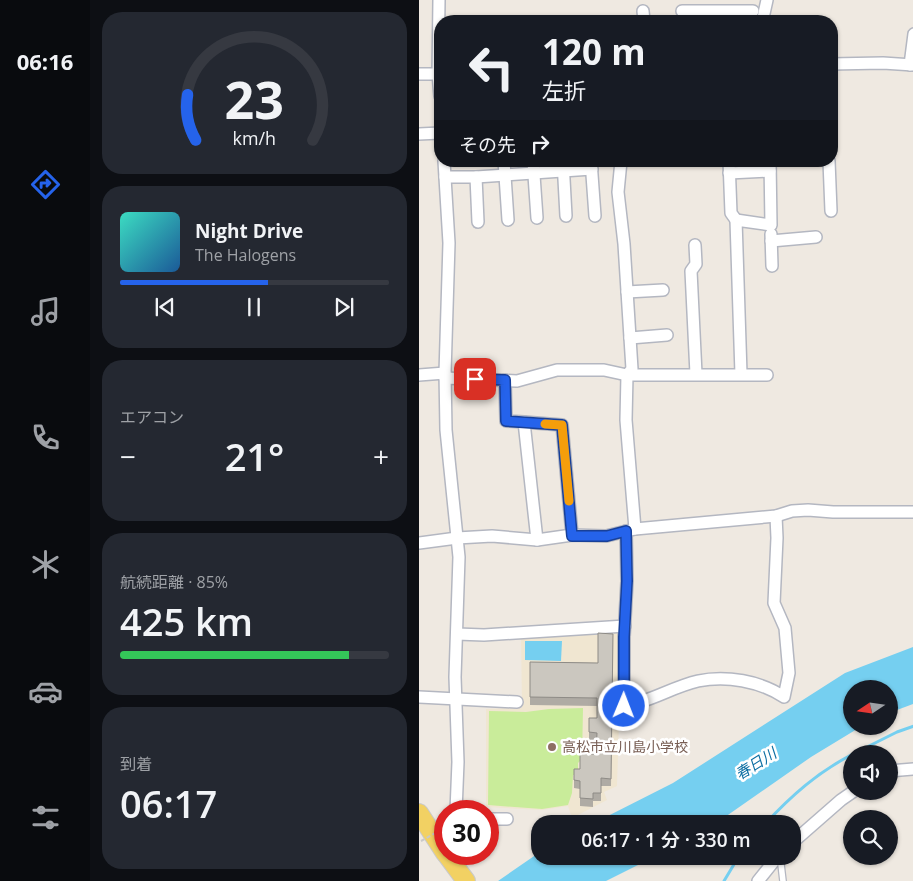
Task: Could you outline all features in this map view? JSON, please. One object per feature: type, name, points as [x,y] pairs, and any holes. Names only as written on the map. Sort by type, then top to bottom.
[{"type":"main road","points":[[419,813],[434,834]]},
{"type":"street","points":[[439,0],[439,15]]},
{"type":"street","points":[[764,15],[767,0]]},
{"type":"street","points":[[682,11],[709,15]]},
{"type":"street","points":[[723,15],[753,11]]},
{"type":"street","points":[[838,64],[883,63],[912,65],[913,34]]},
{"type":"street","points":[[419,74],[434,79]]},
{"type":"street","points":[[419,134],[434,133]]},
{"type":"street","points":[[445,167],[449,243],[445,376],[446,430],[459,557],[456,800]]},
{"type":"street","points":[[504,167],[507,220]]},
{"type":"street","points":[[445,177],[505,175],[533,167],[537,218]]},
{"type":"street","points":[[563,167],[566,216]]},
{"type":"street","points":[[591,167],[595,216]]},
{"type":"street","points":[[620,167],[618,192],[625,244],[632,369],[627,375],[626,420],[630,530],[624,637],[624,706],[637,704],[697,681],[712,679],[751,682],[769,688],[784,697],[789,673],[785,628],[774,603],[777,538],[776,516]]},
{"type":"street","points":[[729,167],[731,213],[735,220],[741,374]]},
{"type":"street","points":[[770,167],[772,266]]},
{"type":"street","points":[[829,167],[831,211]]},
{"type":"street","points":[[476,177],[479,222]]},
{"type":"street","points":[[735,220],[771,225]]},
{"type":"street","points":[[771,241],[816,237]]},
{"type":"street","points":[[695,245],[696,264],[691,270],[696,374]]},
{"type":"street","points":[[627,292],[663,290]]},
{"type":"street","points":[[630,338],[667,336]]},
{"type":"street","points":[[419,375],[517,381],[557,370],[604,370],[627,375],[767,375]]},
{"type":"street","points":[[505,380],[506,421],[562,425],[572,536]]},
{"type":"street","points":[[524,422],[537,540]]},
{"type":"street","points":[[419,542],[492,536],[537,540],[572,536],[607,536],[630,530],[776,516],[793,511],[808,510],[833,512],[913,512]]},
{"type":"street","points":[[457,634],[484,635],[625,626]]},
{"type":"street","points":[[419,697],[517,702]]},
{"type":"street","points":[[898,770],[913,769]]},
{"type":"street","points":[[801,835],[843,799]]},
{"type":"street","points":[[499,819],[507,819]]},
{"type":"street","points":[[758,881],[771,865]]},
{"type":"lane","points":[[780,865],[783,881]]},
{"type":"path","points":[[421,841],[434,834]]},
{"type":"shaded area","name":"高松市立川島小学校","points":[[622,628],[617,786],[604,792],[607,800],[578,815],[571,815],[568,806],[542,810],[499,808],[499,800],[486,800],[486,709],[522,708],[521,635]]},
{"type":"green space","points":[[583,708],[582,759],[578,763],[578,775],[573,775],[572,793],[568,805],[542,809],[499,806],[499,800],[488,800],[489,711],[526,712]]},
{"type":"water","points":[[525,641],[562,641],[561,661],[525,660]]},
{"type":"water","name":"春日川","points":[[913,647],[913,704],[898,710],[898,680],[843,680],[843,735],[847,735],[811,757],[728,815],[610,815],[673,783],[845,673]]},
{"type":"water","points":[[531,858],[531,865],[638,865],[606,881],[498,881]]},
{"type":"building","points":[[598,633],[613,634],[611,779],[601,778],[601,793],[593,793],[593,799],[580,798],[580,781],[574,780],[574,769],[580,769],[580,754],[596,754],[597,733],[589,732],[589,718],[597,718],[597,698],[530,697],[530,662],[598,663]]},
{"type":"waterway","points":[[871,745],[914,726]]},
{"type":"waterway","points":[[774,815],[805,785],[843,760]]},
{"type":"waterway","points":[[724,881],[734,865]]},
{"type":"slow traffic","points":[[545,424],[562,425],[569,501]]},
{"type":"place","name":"高松市立川島小学校","points":[[552,747]]},
{"type":"route","points":[[475,379],[505,380],[506,421],[562,425],[572,536],[607,536],[626,531],[627,581],[624,637],[624,706]]}]
